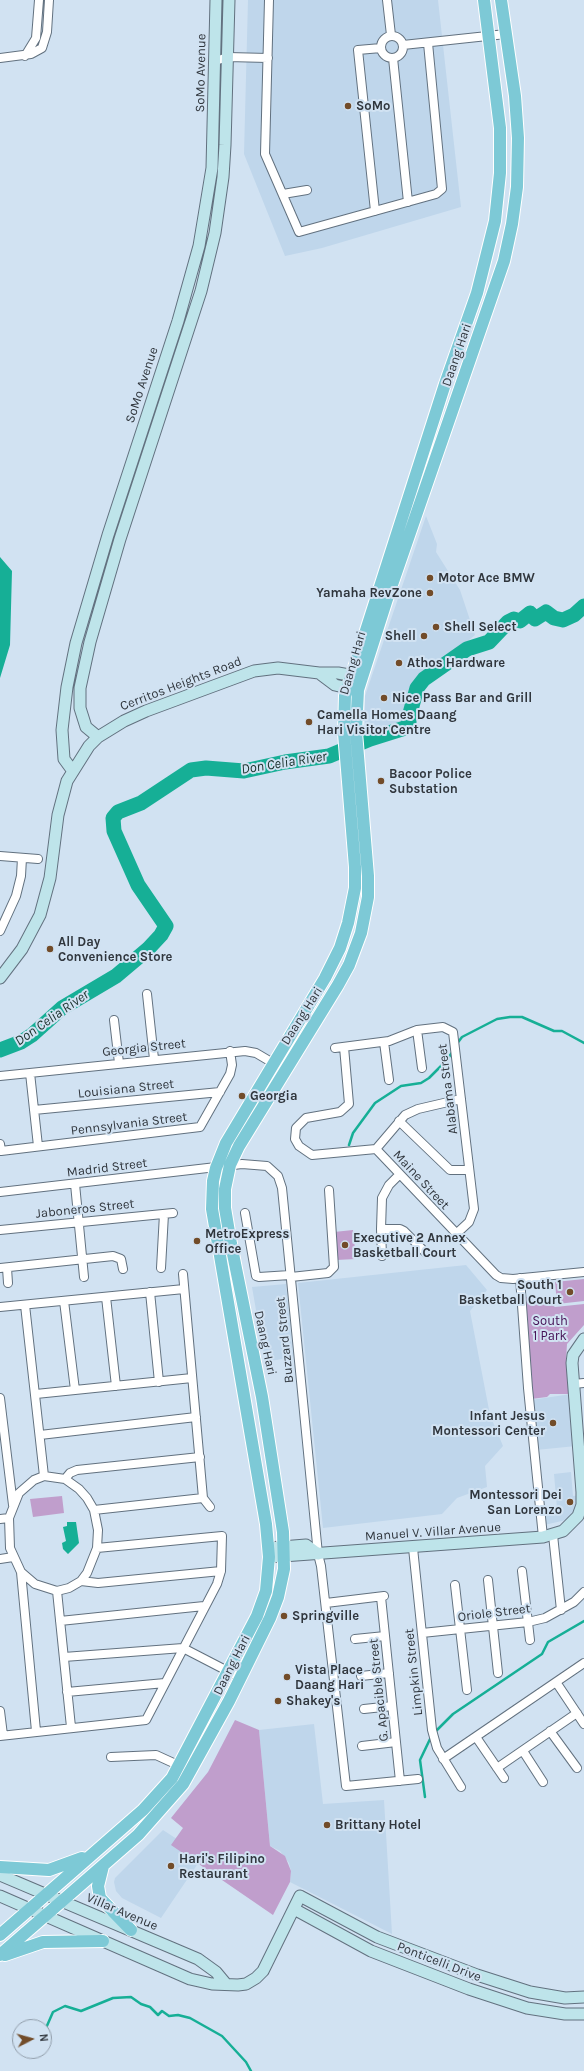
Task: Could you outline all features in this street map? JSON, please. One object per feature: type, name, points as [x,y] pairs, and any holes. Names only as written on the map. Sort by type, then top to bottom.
[{"type":"main road","name":"Daang Hari","points":[[0,1956],[61,1901],[103,1866],[150,1822],[182,1784],[241,1678],[278,1597],[284,1551],[280,1511],[262,1397],[247,1330],[225,1208],[225,1189],[230,1165],[239,1146],[338,985],[349,965],[361,933],[368,897],[368,876],[350,732],[344,704],[352,689],[382,597],[409,496],[477,293],[495,221],[500,173],[500,128],[484,0]]},
{"type":"main road","name":"Daang Hari","points":[[382,597],[421,501],[504,261],[512,224],[517,186],[518,138],[515,96],[501,0]]},
{"type":"main road","points":[[409,496],[421,501]]},
{"type":"main road","name":"Daang Hari","points":[[0,1935],[143,1810],[164,1789],[180,1766],[263,1603],[268,1581],[269,1552],[256,1459],[212,1209],[212,1195],[216,1168],[226,1143],[272,1063],[331,968],[340,948],[348,923],[354,892],[353,762]]},
{"type":"main road","points":[[233,1333],[247,1330]]},
{"type":"main road","points":[[0,1866],[49,1870],[93,1854]]},
{"type":"main road","points":[[103,1866],[98,1886],[100,1898],[131,1930]]},
{"type":"main road","points":[[0,1956],[43,1942],[103,1941]]},
{"type":"street","points":[[26,56],[36,38],[39,0]]},
{"type":"street","points":[[0,58],[26,56],[42,48],[46,40],[48,0]]},
{"type":"street","name":"SoMo Avenue","points":[[72,770],[64,759],[62,747],[64,707],[70,669],[92,585],[178,321],[199,246],[212,168],[216,0]]},
{"type":"street","name":"SoMo Avenue","points":[[98,737],[86,727],[82,719],[79,703],[81,682],[102,598],[201,291],[220,206],[223,177],[229,0]]},
{"type":"street","points":[[269,0],[265,154],[299,232],[436,194],[442,189],[428,43]]},
{"type":"street","points":[[388,0],[391,35]]},
{"type":"street","points":[[403,45],[506,34]]},
{"type":"street","points":[[391,35],[401,39],[403,45],[402,52],[392,58],[386,56],[381,48],[382,41],[391,35]]},
{"type":"street","points":[[375,211],[358,50],[381,48]]},
{"type":"street","points":[[215,61],[228,57],[268,58]]},
{"type":"street","points":[[392,58],[408,202]]},
{"type":"street","points":[[283,194],[307,190]]},
{"type":"street","name":"Cerritos Heights Road","points":[[1,974],[32,932],[46,897],[58,815],[67,781],[72,770],[89,746],[98,737],[107,730],[135,716],[242,674],[278,668],[356,676]]},
{"type":"street","name":"Cerritos Heights Road","points":[[319,673],[335,685],[352,689]]},
{"type":"street","points":[[0,856],[38,859]]},
{"type":"street","points":[[0,930],[16,896],[21,876],[22,858]]},
{"type":"street","points":[[146,994],[154,1059]]},
{"type":"street","points":[[114,1020],[119,1063]]},
{"type":"street","name":"Alabama Street","points":[[334,1048],[384,1042],[417,1030],[447,1028],[450,1029],[454,1035],[474,1213],[469,1222],[456,1234]]},
{"type":"street","points":[[417,1030],[422,1068]]},
{"type":"street","points":[[384,1042],[389,1080]]},
{"type":"street","name":"Maine Street","points":[[344,1047],[349,1104],[340,1112],[306,1118],[296,1128],[294,1135],[299,1146],[312,1155],[376,1149],[399,1175],[496,1275],[507,1279],[584,1272]]},
{"type":"street","name":"Georgia Street","points":[[0,1076],[154,1059],[250,1051],[285,1071]]},
{"type":"street","name":"Pennsylvania Street","points":[[0,1147],[38,1146],[197,1128],[205,1122],[232,1070],[230,1052]]},
{"type":"street","points":[[30,1073],[38,1146]]},
{"type":"street","name":"Louisiana Street","points":[[34,1110],[220,1092]]},
{"type":"street","points":[[376,1149],[399,1121],[411,1112],[461,1098]]},
{"type":"street","points":[[399,1121],[450,1170],[469,1170]]},
{"type":"street","name":"Buzzard Street","points":[[230,1165],[261,1164],[267,1166],[278,1176],[282,1188],[318,1554],[326,1603],[346,1786],[400,1781]]},
{"type":"street","name":"Madrid Street","points":[[0,1192],[216,1168],[230,1165]]},
{"type":"street","points":[[382,1256],[382,1198],[388,1186],[399,1175]]},
{"type":"street","points":[[75,1184],[84,1276]]},
{"type":"street","points":[[245,1213],[256,1276],[291,1276],[328,1273],[334,1268],[329,1190]]},
{"type":"street","name":"Jaboneros Street","points":[[0,1230],[173,1213]]},
{"type":"street","points":[[161,1268],[164,1214]]},
{"type":"street","points":[[381,1229],[400,1229],[404,1231],[426,1253]]},
{"type":"street","points":[[8,1283],[3,1268],[118,1256],[121,1259],[123,1268]]},
{"type":"street","points":[[183,1274],[203,1498],[210,1507]]},
{"type":"street","points":[[520,1278],[528,1388],[548,1536],[561,1610]]},
{"type":"street","points":[[0,1307],[184,1289]]},
{"type":"street","points":[[150,1292],[159,1382]]},
{"type":"street","points":[[106,1297],[116,1386]]},
{"type":"street","points":[[64,1301],[75,1390]]},
{"type":"street","points":[[26,1305],[44,1476]]},
{"type":"street","name":"Manuel V. Villar Avenue","points":[[269,1552],[284,1551],[318,1554],[413,1548],[548,1536],[563,1531],[578,1516],[582,1505],[583,1492],[579,1383],[572,1363],[573,1354],[584,1339]]},
{"type":"street","points":[[36,1394],[192,1378]]},
{"type":"street","points":[[0,1398],[13,1506]]},
{"type":"street","points":[[40,1435],[196,1417]]},
{"type":"street","points":[[65,1479],[70,1473],[77,1470],[200,1458]]},
{"type":"street","points":[[44,1476],[56,1476],[65,1479],[87,1498],[94,1510],[98,1530],[97,1548],[92,1564],[82,1580],[69,1588],[57,1591],[35,1584],[21,1572],[13,1557],[9,1539],[10,1518],[13,1506],[19,1493],[27,1485],[44,1476]]},
{"type":"street","points":[[94,1510],[203,1498]]},
{"type":"street","points":[[0,1519],[10,1518]]},
{"type":"street","points":[[0,1712],[1,1735],[146,1720],[221,1571],[222,1536],[97,1548]]},
{"type":"street","name":"Limpkin Street","points":[[413,1548],[432,1730],[436,1744],[443,1759],[461,1787]]},
{"type":"street","points":[[0,1559],[13,1557]]},
{"type":"street","points":[[82,1580],[98,1583],[221,1571]]},
{"type":"street","points":[[522,1571],[530,1640]]},
{"type":"street","points":[[21,1572],[36,1731]]},
{"type":"street","points":[[488,1580],[498,1673]]},
{"type":"street","points":[[455,1585],[467,1690]]},
{"type":"street","points":[[57,1591],[72,1727]]},
{"type":"street","name":"Oriole Street","points":[[422,1633],[528,1622],[545,1618],[574,1602],[584,1592]]},
{"type":"street","name":"G. Apacible Street","points":[[326,1603],[382,1596],[400,1781]]},
{"type":"street","points":[[60,1621],[204,1606]]},
{"type":"street","points":[[355,1640],[385,1636]]},
{"type":"street","points":[[64,1657],[183,1648],[241,1678]]},
{"type":"street","points":[[443,1759],[584,1663]]},
{"type":"street","points":[[361,1676],[389,1673]]},
{"type":"street","points":[[556,1682],[584,1724]]},
{"type":"street","points":[[67,1692],[165,1683]]},
{"type":"street","points":[[364,1709],[392,1706]]},
{"type":"street","points":[[497,1768],[577,1713]]},
{"type":"street","points":[[550,1732],[577,1768]]},
{"type":"street","points":[[476,1736],[504,1778]]},
{"type":"street","points":[[362,1746],[396,1742]]},
{"type":"street","points":[[523,1751],[543,1782]]},
{"type":"street","points":[[111,1757],[156,1755],[180,1766]]},
{"type":"street","points":[[400,1781],[418,1780]]},
{"type":"street","name":"Villar Avenue","points":[[0,1875],[198,1959],[216,1972],[226,1984]]},
{"type":"street","points":[[0,1896],[190,1979],[212,1984],[246,1984],[256,1978],[263,1971],[294,1909]]},
{"type":"street","name":"Ponticelli Drive","points":[[584,1997],[565,1998],[530,1992],[477,1975],[377,1937],[300,1896],[294,1909],[371,1951],[469,1989],[527,2008],[565,2014],[584,2014]]},
{"type":"shaded area","name":"SoMo","points":[[248,0],[438,0],[461,207],[322,248],[285,256],[244,154]]},
{"type":"shaded area","points":[[426,516],[437,544],[436,552],[460,590],[475,635],[442,663],[423,676],[413,687],[406,713],[398,727],[377,734],[365,735],[365,696]]},
{"type":"shaded area","points":[[0,557],[12,571],[10,645],[0,678]]},
{"type":"shaded area","points":[[466,1265],[487,1290],[470,1311],[490,1415],[503,1446],[485,1466],[487,1487],[457,1498],[442,1514],[323,1528],[298,1283]]},
{"type":"shaded area","points":[[286,1284],[293,1357],[265,1362],[252,1287]]},
{"type":"shaded area","name":"Infant Jesus Montessori Center","points":[[571,1394],[576,1446],[536,1450],[531,1400]]},
{"type":"shaded area","name":"Montessori Dei San Lorenzo","points":[[571,1472],[573,1496],[584,1495],[584,1516],[544,1525],[542,1510],[557,1508],[554,1474]]},
{"type":"shaded area","points":[[67,1522],[76,1522],[79,1543],[68,1554],[63,1549],[62,1543],[66,1541],[63,1527],[67,1526]]},
{"type":"shaded area","name":"Brittany Hotel","points":[[314,1724],[323,1804],[384,1800],[392,1934],[290,1882],[291,1871],[289,1863],[280,1851],[270,1846],[259,1730]]},
{"type":"shaded area","points":[[163,1830],[203,1856],[161,1918],[122,1898],[116,1891],[114,1882],[115,1878]]},
{"type":"green space","name":"Executive 2 Annex Basketball Court","points":[[353,1230],[356,1259],[336,1260],[334,1232]]},
{"type":"green space","name":"South 1 Basketball Court","points":[[584,1279],[584,1301],[557,1304],[555,1282]]},
{"type":"green space","name":"South 1 Park","points":[[525,1297],[542,1298],[555,1307],[584,1304],[584,1325],[567,1344],[566,1360],[571,1394],[550,1394],[547,1397],[531,1399]]},
{"type":"green space","points":[[62,1496],[64,1513],[33,1517],[30,1499]]},
{"type":"green space","points":[[235,1720],[259,1730],[270,1846],[285,1856],[291,1871],[290,1882],[273,1915],[171,1845],[183,1828],[171,1818],[208,1772]]},
{"type":"waterway","name":"Don Celia River","points":[[0,1050],[21,1042],[32,1035],[62,1008],[116,976],[148,949],[161,935],[166,926],[138,885],[114,831],[113,818],[118,812],[141,803],[191,770],[206,768],[244,771],[285,762],[329,756],[370,739],[405,728],[409,723],[409,717],[417,688],[424,679],[467,649],[489,642],[508,622],[514,619],[520,621],[530,613],[535,619],[546,612],[554,618],[563,620],[574,615],[584,606]]},
{"type":"waterway","points":[[456,1045],[462,1037],[497,1019],[510,1017],[522,1017],[554,1031],[562,1031],[584,1043]]},
{"type":"waterway","points":[[349,1145],[353,1133],[375,1103],[401,1086],[421,1083],[429,1078],[447,1060],[453,1051]]},
{"type":"waterway","points":[[434,1733],[453,1714],[542,1654],[548,1642],[584,1621]]},
{"type":"waterway","points":[[425,1797],[420,1760],[431,1737]]},
{"type":"waterway","points":[[50,2019],[53,2012],[65,2006],[81,2011],[113,1998],[131,1997],[141,2004],[150,2007],[158,2015],[162,2011],[169,2016],[178,2015],[190,2018],[222,2036],[246,2062],[251,2071]]},
{"type":"place","name":"SoMo","points":[[348,106]]},
{"type":"place","name":"Motor Ace BMW","points":[[430,578]]},
{"type":"place","name":"Yamaha RevZone","points":[[430,593]]},
{"type":"place","name":"Shell Select","points":[[436,627]]},
{"type":"place","name":"Shell","points":[[424,636]]},
{"type":"place","name":"Athos Hardware","points":[[399,663]]},
{"type":"place","name":"Nice Pass Bar and Grill","points":[[384,698]]},
{"type":"place","name":"Camella Homes Daang Hari Visitor Centre","points":[[309,722]]},
{"type":"place","name":"Bacoor Police Substation","points":[[381,781]]},
{"type":"place","name":"All Day Convenience Store","points":[[50,949]]},
{"type":"place","name":"Georgia","points":[[242,1096]]},
{"type":"place","name":"MetroExpress Office","points":[[197,1241]]},
{"type":"place","name":"Executive 2 Annex Basketball Court","points":[[345,1245]]},
{"type":"place","name":"South 1 Basketball Court","points":[[570,1292]]},
{"type":"place","name":"Infant Jesus Montessori Center","points":[[553,1423]]},
{"type":"place","name":"Montessori Dei San Lorenzo","points":[[570,1502]]},
{"type":"place","name":"Springville","points":[[284,1616]]},
{"type":"place","name":"Vista Place Daang Hari","points":[[287,1677]]},
{"type":"place","name":"Shakey's","points":[[278,1701]]},
{"type":"place","name":"Brittany Hotel","points":[[327,1825]]},
{"type":"place","name":"Hari's Filipino Restaurant","points":[[171,1866]]}]
